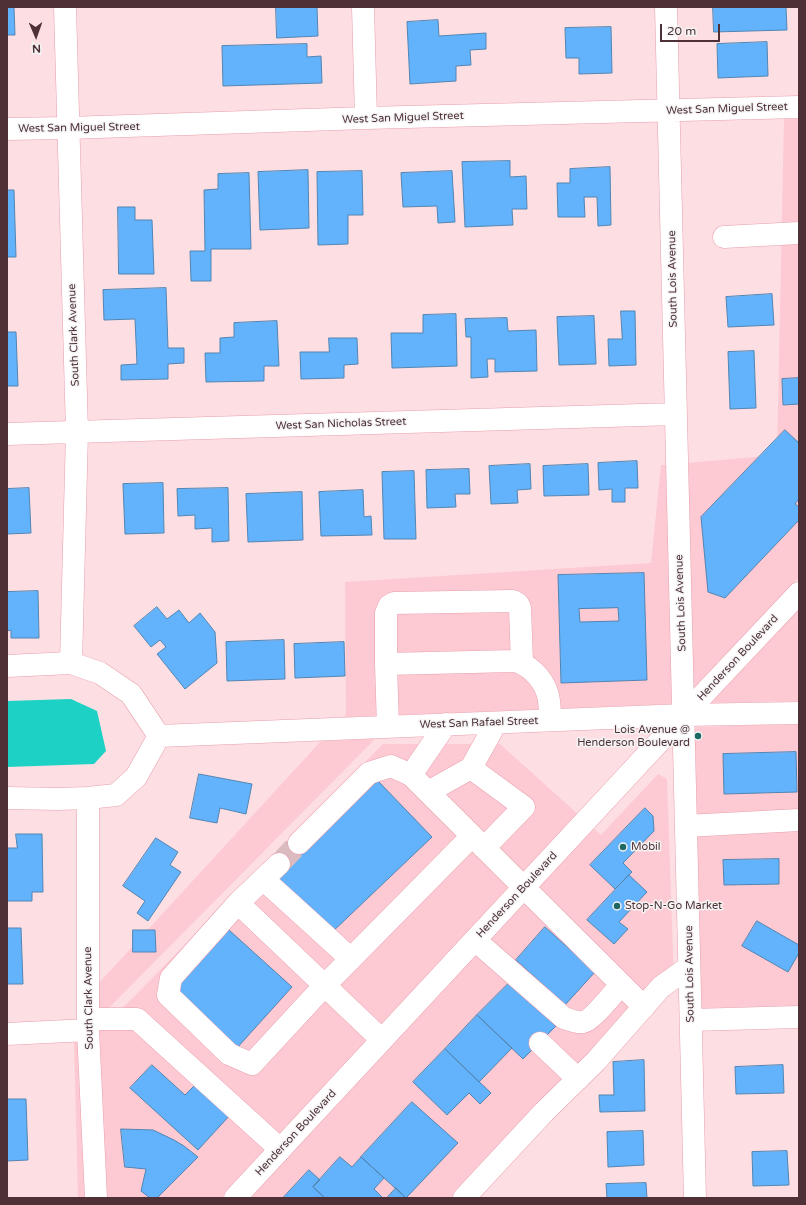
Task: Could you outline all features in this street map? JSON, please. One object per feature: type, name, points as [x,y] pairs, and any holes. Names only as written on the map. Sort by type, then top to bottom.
[{"type":"street","name":"South Clark Avenue","points":[[65,7],[77,432],[71,663]]},
{"type":"street","points":[[364,7],[366,118]]},
{"type":"street","name":"South Lois Avenue","points":[[666,7],[695,1198]]},
{"type":"street","name":"West San Miguel Street","points":[[7,129],[799,107]]},
{"type":"street","points":[[724,237],[799,233]]},
{"type":"street","name":"West San Nicholas Street","points":[[7,434],[675,414]]},
{"type":"street","name":"Henderson Boulevard","points":[[235,1198],[799,593]]},
{"type":"street","points":[[388,727],[386,613],[390,606],[394,603],[513,601],[518,604],[520,608],[522,662]]},
{"type":"street","points":[[386,664],[522,662],[532,670],[544,685],[548,693],[550,720]]},
{"type":"street","points":[[7,666],[71,663],[100,673],[131,694],[160,736],[136,776],[116,795],[58,799],[7,798]]},
{"type":"street","name":"West San Rafael Street","points":[[160,736],[684,715],[799,713]]},
{"type":"street","points":[[428,792],[471,768],[496,723]]},
{"type":"street","points":[[411,775],[446,724]]},
{"type":"street","points":[[299,844],[369,773],[391,766],[411,775],[644,1007]]},
{"type":"street","points":[[279,864],[238,903],[171,978],[168,995],[229,1054],[252,1064],[351,959],[478,842],[524,807],[471,768]]},
{"type":"street","name":"South Clark Avenue","points":[[88,798],[88,1024],[96,1198]]},
{"type":"street","points":[[686,826],[799,820]]},
{"type":"street","points":[[263,879],[351,959]]},
{"type":"street","points":[[238,903],[382,1040]]},
{"type":"street","points":[[475,940],[564,1018],[572,1021],[578,1022],[589,1019],[621,985]]},
{"type":"street","points":[[464,1198],[544,1112],[596,1061],[661,988],[689,967]]},
{"type":"street","points":[[691,1020],[799,1017]]},
{"type":"street","points":[[7,1034],[137,1019],[280,1150]]},
{"type":"street","points":[[540,1043],[578,1079]]},
{"type":"shaded area","points":[[784,119],[799,119],[799,577],[693,689],[687,463],[777,455]]},
{"type":"shaded area","points":[[661,465],[667,465],[673,704],[344,717],[346,714],[345,582],[651,563]]},
{"type":"shaded area","points":[[799,609],[799,701],[710,703]]},
{"type":"shaded area","points":[[799,724],[799,1006],[701,1008],[694,727]]},
{"type":"shaded area","points":[[375,739],[99,1018],[99,983],[321,741]]},
{"type":"shaded area","points":[[383,744],[500,744],[601,835],[658,774],[667,779],[674,983],[474,1198],[103,1198],[97,1034]]},
{"type":"shaded area","points":[[74,1042],[79,1042],[86,1198],[78,1198]]},
{"type":"water","points":[[71,699],[97,711],[106,751],[94,764],[7,767],[7,701]]},
{"type":"building","points":[[7,7],[14,7],[15,35],[7,35]]},
{"type":"building","points":[[276,7],[317,7],[318,36],[277,38]]},
{"type":"building","points":[[713,7],[786,7],[787,30],[714,32]]},
{"type":"building","points":[[438,20],[439,36],[486,33],[486,49],[470,50],[471,65],[456,66],[456,81],[410,84],[407,22]]},
{"type":"building","points":[[611,27],[612,73],[579,74],[579,58],[566,58],[565,28]]},
{"type":"building","points":[[767,42],[768,76],[718,78],[717,44]]},
{"type":"building","points":[[307,44],[307,57],[321,56],[322,83],[223,86],[222,46]]},
{"type":"building","points":[[510,161],[510,177],[526,176],[527,209],[512,209],[513,225],[465,227],[462,162]]},
{"type":"building","points":[[610,167],[611,225],[598,226],[597,197],[584,197],[585,217],[558,217],[557,183],[570,183],[570,169]]},
{"type":"building","points":[[308,170],[309,228],[260,230],[258,172]]},
{"type":"building","points":[[362,171],[363,215],[348,215],[348,244],[318,245],[317,172]]},
{"type":"building","points":[[452,171],[455,222],[438,223],[437,206],[403,207],[401,173]]},
{"type":"building","points":[[249,173],[251,249],[211,249],[211,281],[191,281],[190,251],[205,251],[204,190],[218,189],[218,174]]},
{"type":"building","points":[[7,190],[14,190],[16,257],[7,257]]},
{"type":"building","points":[[118,207],[135,207],[135,220],[152,220],[154,274],[119,274]]},
{"type":"building","points":[[166,288],[168,348],[184,348],[184,363],[168,364],[168,379],[121,380],[121,365],[137,364],[135,319],[104,320],[103,290]]},
{"type":"building","points":[[772,294],[774,325],[728,327],[726,297]]},
{"type":"building","points":[[621,311],[635,311],[636,365],[609,366],[608,339],[622,339]]},
{"type":"building","points":[[456,314],[457,366],[392,368],[391,333],[423,333],[423,315]]},
{"type":"building","points":[[594,316],[596,364],[559,365],[557,317]]},
{"type":"building","points":[[507,318],[508,331],[536,330],[537,371],[495,372],[495,359],[487,359],[488,377],[471,378],[471,337],[466,337],[465,319]]},
{"type":"building","points":[[277,321],[279,366],[264,366],[264,381],[206,382],[205,353],[220,353],[220,338],[234,337],[234,323]]},
{"type":"building","points":[[7,332],[16,332],[18,386],[7,386]]},
{"type":"building","points":[[329,338],[357,338],[358,364],[344,365],[344,378],[301,379],[300,352],[329,352]]},
{"type":"building","points":[[754,351],[756,408],[730,409],[728,352]]},
{"type":"building","points":[[799,378],[799,404],[783,405],[782,379]]},
{"type":"building","points":[[785,430],[799,443],[799,499],[795,504],[799,507],[799,520],[725,598],[708,592],[701,517]]},
{"type":"building","points":[[637,461],[638,488],[625,488],[625,502],[612,502],[612,489],[599,490],[598,463]]},
{"type":"building","points":[[530,464],[531,489],[517,490],[518,503],[491,504],[489,466]]},
{"type":"building","points":[[588,464],[589,495],[544,496],[543,466]]},
{"type":"building","points":[[469,469],[470,494],[455,494],[456,507],[427,508],[426,470]]},
{"type":"building","points":[[414,471],[416,539],[384,539],[382,472]]},
{"type":"building","points":[[163,483],[164,533],[125,534],[123,484]]},
{"type":"building","points":[[29,488],[31,533],[7,534],[7,489]]},
{"type":"building","points":[[228,488],[229,541],[212,542],[212,528],[195,529],[195,515],[178,516],[177,489]]},
{"type":"building","points":[[363,490],[364,517],[371,516],[372,535],[321,536],[319,492]]},
{"type":"building","points":[[302,492],[303,540],[248,542],[246,494]]},
{"type":"building","points":[[644,573],[647,680],[561,683],[558,575]],"holes":[[[618,608],[619,621],[580,622],[579,609]]]},
{"type":"building","points":[[38,591],[39,638],[11,638],[11,630],[7,631],[7,592]]},
{"type":"building","points":[[157,607],[167,619],[179,610],[189,623],[200,613],[215,632],[217,663],[185,689],[157,654],[166,647],[160,640],[151,647],[134,626]]},
{"type":"building","points":[[284,640],[285,679],[227,681],[226,642]]},
{"type":"building","points":[[344,642],[345,676],[295,678],[294,644]]},
{"type":"building","points":[[796,752],[797,792],[724,794],[723,754]]},
{"type":"building","points":[[199,774],[252,784],[246,814],[220,808],[217,823],[190,818]]},
{"type":"building","points":[[378,781],[432,837],[328,936],[275,879],[274,858],[295,838],[357,800]]},
{"type":"building","name":"Mobil","points":[[645,808],[653,816],[654,831],[623,863],[632,872],[615,889],[590,865]]},
{"type":"building","points":[[16,834],[42,834],[43,892],[32,892],[32,901],[7,901],[7,848],[17,848]]},
{"type":"building","points":[[156,838],[178,852],[170,865],[181,872],[148,921],[137,913],[145,901],[123,886]]},
{"type":"building","points":[[779,859],[779,884],[724,885],[723,860]]},
{"type":"building","name":"Stop-N-Go Market","points":[[629,875],[647,892],[619,922],[628,929],[614,944],[587,920]]},
{"type":"building","points":[[757,921],[799,945],[799,953],[788,972],[742,946]]},
{"type":"building","points":[[545,927],[595,972],[565,1005],[516,960]]},
{"type":"building","points":[[7,928],[21,928],[23,984],[7,984]]},
{"type":"building","points":[[133,930],[155,930],[156,952],[133,952]]},
{"type":"building","points":[[229,930],[292,987],[236,1049],[173,992]]},
{"type":"building","points":[[510,982],[556,1026],[523,1059],[477,1015]]},
{"type":"building","points":[[477,1015],[512,1048],[479,1082],[445,1049]]},
{"type":"building","points":[[445,1049],[491,1093],[480,1104],[469,1093],[447,1115],[413,1082]]},
{"type":"building","points":[[644,1060],[645,1111],[600,1112],[599,1095],[614,1095],[613,1062]]},
{"type":"building","points":[[152,1065],[185,1095],[196,1084],[230,1115],[198,1150],[130,1088]]},
{"type":"building","points":[[783,1065],[784,1093],[736,1094],[735,1067]]},
{"type":"building","points":[[7,1099],[26,1099],[28,1160],[7,1161]]},
{"type":"building","points":[[412,1102],[458,1143],[406,1198],[361,1157]]},
{"type":"building","points":[[121,1129],[153,1130],[184,1146],[198,1157],[157,1198],[150,1198],[141,1191],[146,1169],[125,1167]]},
{"type":"building","points":[[643,1131],[644,1165],[608,1167],[607,1132]]},
{"type":"building","points":[[787,1151],[789,1185],[753,1186],[752,1152]]},
{"type":"building","points":[[340,1157],[352,1167],[361,1157],[384,1178],[374,1189],[383,1198],[325,1198],[313,1187]]},
{"type":"building","points":[[309,1170],[320,1180],[313,1187],[325,1198],[283,1198]]},
{"type":"building","points":[[646,1183],[647,1198],[607,1198],[606,1184]]},
{"type":"building","points":[[396,1188],[406,1198],[387,1198]]},
{"type":"tunnel","points":[[279,864],[299,843]]},
{"type":"place","name":"Lois Avenue @ Henderson Boulevard","points":[[698,736]]},
{"type":"place","name":"Mobil","points":[[623,847]]},
{"type":"place","name":"Stop-N-Go Market","points":[[617,906]]}]
